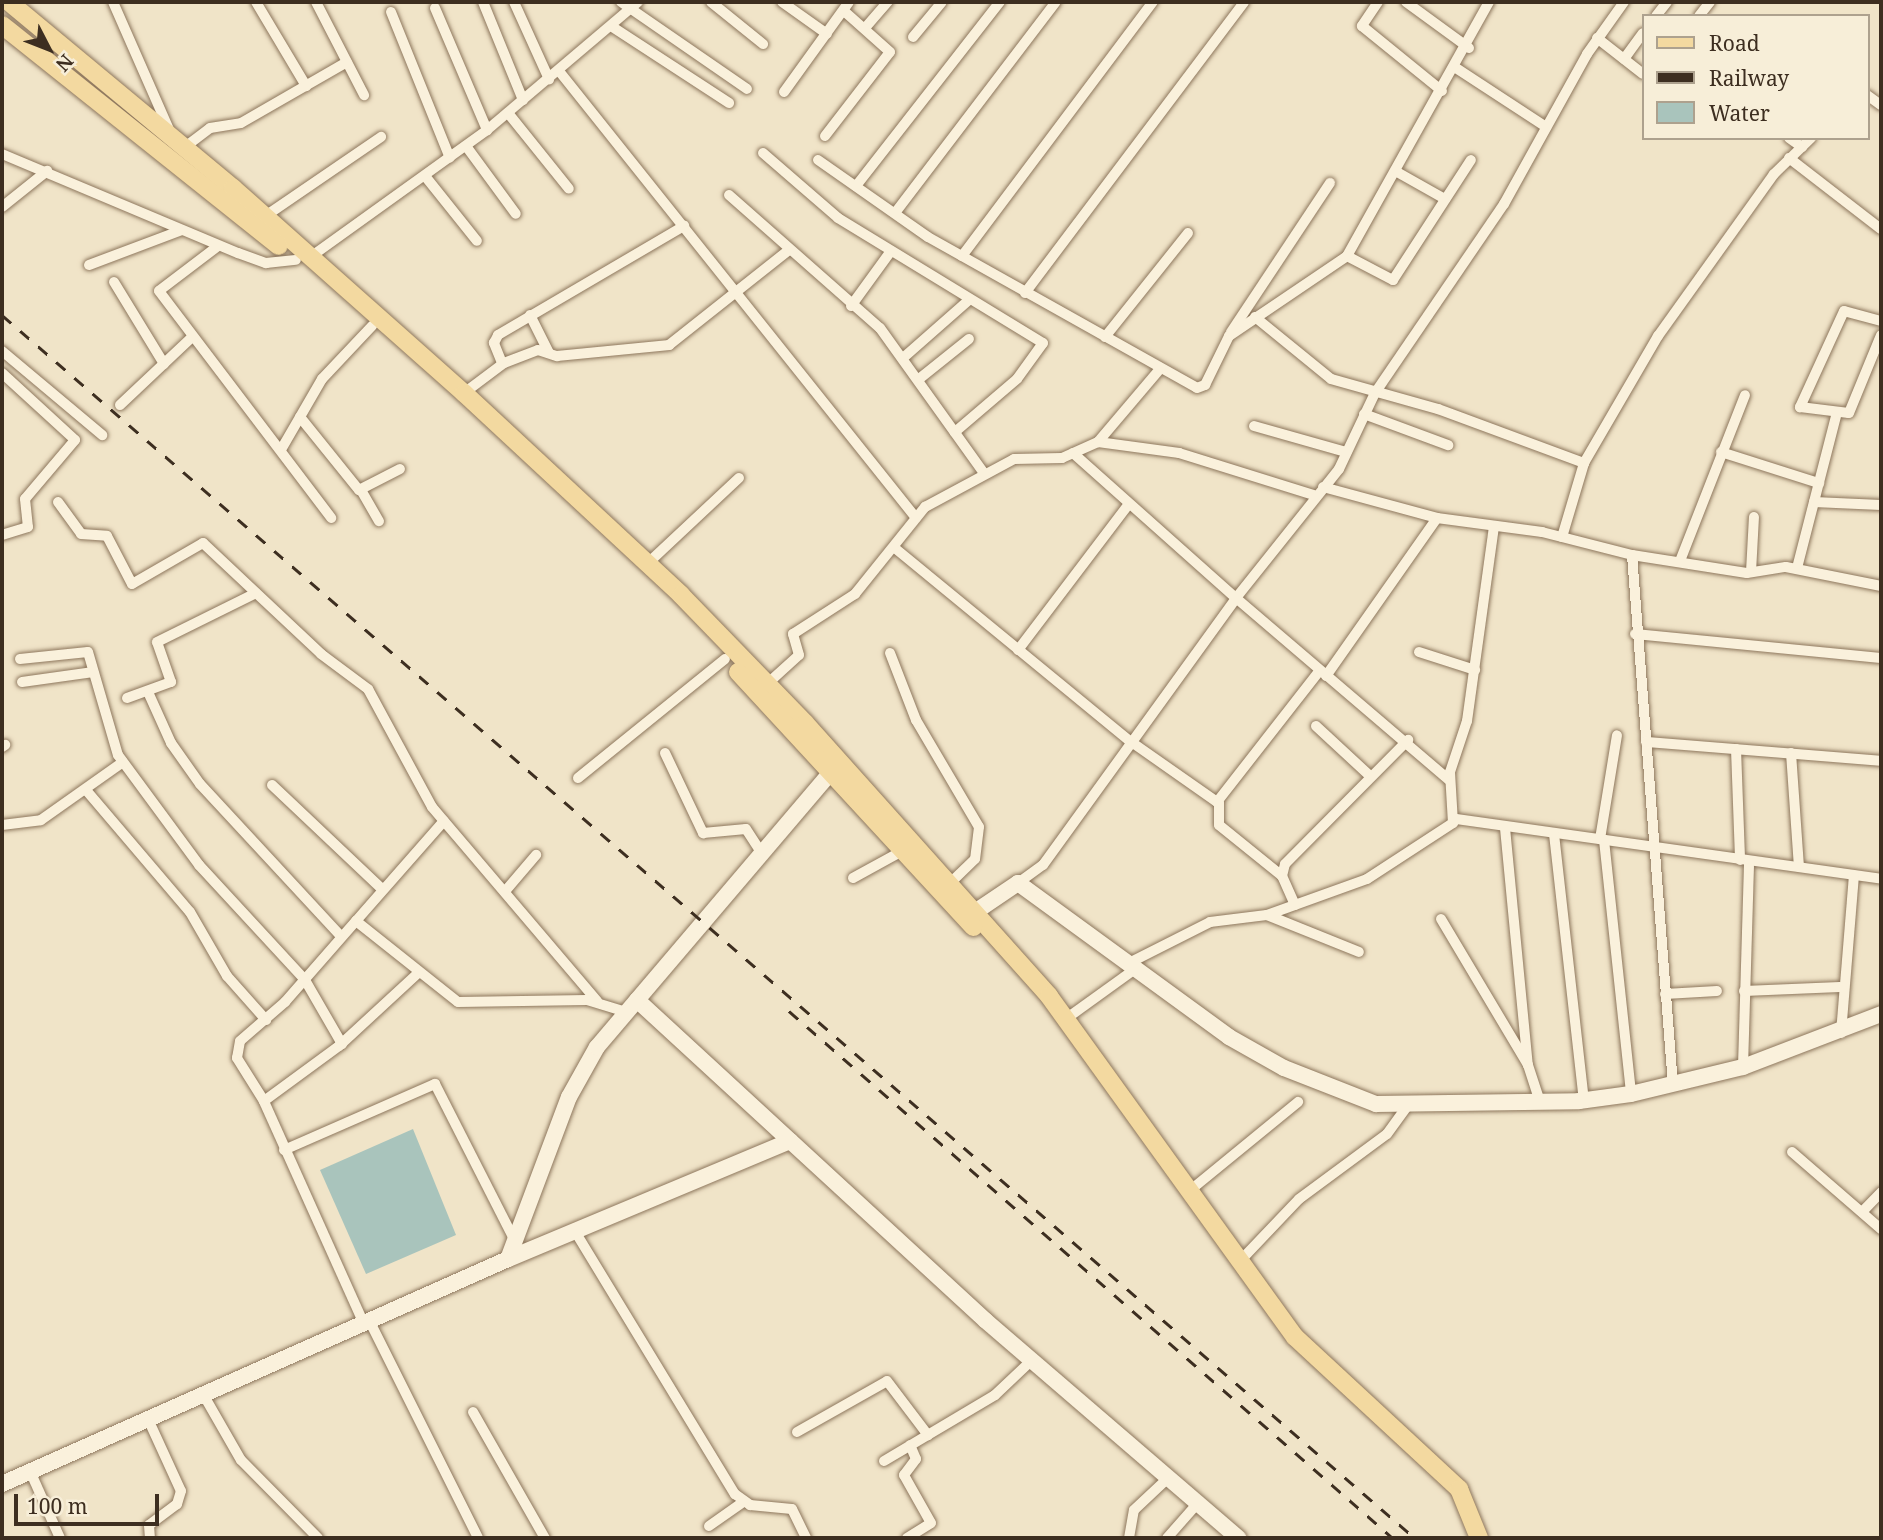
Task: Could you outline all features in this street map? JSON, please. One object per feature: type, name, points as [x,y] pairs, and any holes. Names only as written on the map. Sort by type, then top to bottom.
[{"type":"main road","points":[[9,2],[178,142],[726,659],[950,883],[1061,1018],[1193,1188],[1241,1260],[1319,1364],[1459,1489],[1475,1536]]},
{"type":"main road","points":[[2,13],[253,215]]},
{"type":"main road","points":[[2,25],[253,215]]},
{"type":"main road","points":[[302,259],[464,393],[647,564],[767,684],[904,850],[1061,1018]]},
{"type":"street","points":[[113,2],[178,142],[210,128],[241,123],[347,62]]},
{"type":"street","points":[[256,2],[306,86]]},
{"type":"street","points":[[316,2],[364,95]]},
{"type":"street","points":[[483,2],[523,100]]},
{"type":"street","points":[[514,2],[549,79]]},
{"type":"street","points":[[711,2],[763,44]]},
{"type":"street","points":[[782,2],[827,34]]},
{"type":"street","points":[[865,28],[888,2]]},
{"type":"street","points":[[912,37],[942,2]]},
{"type":"street","points":[[856,186],[1000,2]]},
{"type":"street","points":[[895,213],[1056,2]]},
{"type":"street","points":[[962,256],[1153,2]]},
{"type":"street","points":[[1025,293],[1244,2]]},
{"type":"street","points":[[1378,2],[1362,26],[1442,91]]},
{"type":"street","points":[[1406,2],[1469,48]]},
{"type":"street","points":[[1228,336],[1347,256],[1469,48],[1489,2]]},
{"type":"street","points":[[975,912],[1043,865],[1130,741],[1346,452],[1376,393],[1504,204],[1597,38],[1624,2]]},
{"type":"street","points":[[2,154],[218,246],[266,263],[302,259],[425,176],[559,71],[611,26],[630,4],[747,89]]},
{"type":"street","points":[[784,92],[846,6],[890,52],[825,136]]},
{"type":"street","points":[[435,8],[487,130]]},
{"type":"street","points":[[391,12],[450,158]]},
{"type":"street","points":[[611,26],[729,103]]},
{"type":"street","points":[[1624,59],[1642,34]]},
{"type":"street","points":[[1597,38],[1642,73]]},
{"type":"street","points":[[1456,68],[1546,127]]},
{"type":"street","points":[[559,71],[741,293],[916,518]]},
{"type":"street","points":[[508,113],[569,189]]},
{"type":"street","points":[[253,215],[381,137]]},
{"type":"street","points":[[1562,537],[1584,463],[1671,316],[1789,158],[1806,142]]},
{"type":"street","points":[[466,146],[516,214]]},
{"type":"street","points":[[763,153],[828,211],[1043,345],[1017,379],[955,432]]},
{"type":"street","points":[[1789,158],[1881,229]]},
{"type":"street","points":[[818,160],[962,256],[1197,388],[1205,385],[1228,336],[1330,183]]},
{"type":"street","points":[[1347,256],[1391,282],[1471,160]]},
{"type":"street","points":[[2,207],[47,171]]},
{"type":"street","points":[[1397,172],[1445,199]]},
{"type":"street","points":[[425,176],[477,241]]},
{"type":"street","points":[[729,195],[851,306],[903,358],[983,472]]},
{"type":"street","points":[[502,363],[495,339],[530,315],[684,226]]},
{"type":"street","points":[[89,265],[182,230]]},
{"type":"street","points":[[1105,337],[1188,233]]},
{"type":"street","points":[[218,246],[158,287],[190,339],[282,448],[331,518]]},
{"type":"street","points":[[464,393],[502,363],[538,350],[549,353],[669,345],[741,293],[789,250]]},
{"type":"street","points":[[851,306],[891,251]]},
{"type":"street","points":[[114,282],[164,364]]},
{"type":"street","points":[[903,358],[970,299]]},
{"type":"street","points":[[1881,321],[1844,311],[1800,403],[1802,409],[1836,415],[1849,413],[1881,335]]},
{"type":"street","points":[[530,315],[549,353]]},
{"type":"street","points":[[1255,317],[1323,374],[1584,463]]},
{"type":"street","points":[[282,448],[322,379],[372,326]]},
{"type":"street","points":[[120,405],[190,339]]},
{"type":"street","points":[[919,379],[969,339]]},
{"type":"street","points":[[2,351],[102,435]]},
{"type":"street","points":[[767,684],[799,655],[793,634],[855,594],[896,549],[916,518],[943,493],[1014,459],[1073,453],[1098,442],[1160,369]]},
{"type":"street","points":[[2,373],[75,440],[25,499],[28,527],[2,535]]},
{"type":"street","points":[[1680,561],[1745,395]]},
{"type":"street","points":[[1364,414],[1448,445]]},
{"type":"street","points":[[1797,568],[1836,415]]},
{"type":"street","points":[[300,417],[360,490],[379,521]]},
{"type":"street","points":[[1254,426],[1346,452]]},
{"type":"street","points":[[1098,442],[1179,453],[1318,491],[1437,518],[1562,537],[1632,555],[1751,572],[1797,568],[1881,586]]},
{"type":"street","points":[[1721,452],[1819,483]]},
{"type":"street","points":[[1073,453],[1323,673],[1408,740],[1449,780]]},
{"type":"street","points":[[360,490],[400,469]]},
{"type":"street","points":[[647,564],[739,478]]},
{"type":"street","points":[[58,502],[81,534],[107,536],[131,583],[201,542],[379,700],[444,821],[506,889],[597,1001]]},
{"type":"street","points":[[1814,502],[1881,505]]},
{"type":"street","points":[[1018,649],[1129,504]]},
{"type":"street","points":[[1751,572],[1754,517]]},
{"type":"street","points":[[1295,905],[1282,876],[1219,825],[1219,802],[1323,673],[1437,518]]},
{"type":"street","points":[[1456,819],[1449,780],[1475,670],[1494,527]]},
{"type":"street","points":[[896,549],[1130,741],[1219,802]]},
{"type":"street","points":[[1632,555],[1635,634],[1657,848],[1673,1086]]},
{"type":"street","points":[[127,698],[172,681],[157,642],[256,593]]},
{"type":"street","points":[[1635,634],[1881,658]]},
{"type":"street","points":[[20,659],[84,650],[123,762],[199,865],[305,980],[342,1044]]},
{"type":"street","points":[[1419,652],[1475,670]]},
{"type":"street","points":[[890,653],[916,720],[979,827],[975,859],[950,883]]},
{"type":"street","points":[[578,778],[726,659]]},
{"type":"street","points":[[22,682],[93,672]]},
{"type":"street","points":[[148,692],[171,743],[200,784],[341,936]]},
{"type":"street","points":[[1317,726],[1370,776]]},
{"type":"street","points":[[1617,735],[1602,839],[1631,1094]]},
{"type":"street","points":[[1282,876],[1304,841],[1408,740]]},
{"type":"street","points":[[1646,742],[1881,761]]},
{"type":"street","points":[[1736,748],[1744,861],[1743,1067]]},
{"type":"street","points":[[665,753],[703,833],[746,830],[763,855]]},
{"type":"street","points":[[1791,753],[1799,867]]},
{"type":"street","points":[[2,825],[41,820],[123,762]]},
{"type":"street","points":[[508,1259],[569,1097],[632,1006],[836,767]]},
{"type":"street","points":[[272,785],[383,889]]},
{"type":"street","points":[[86,790],[190,912],[227,976],[266,1020]]},
{"type":"street","points":[[1061,1018],[1132,966],[1210,922],[1267,915],[1388,868],[1456,819],[1881,879]]},
{"type":"street","points":[[444,821],[305,980],[237,1052],[264,1101],[284,1150],[367,1323],[478,1538]]},
{"type":"street","points":[[1505,828],[1528,1065]]},
{"type":"street","points":[[1554,834],[1584,1101]]},
{"type":"street","points":[[853,878],[904,850]]},
{"type":"street","points":[[506,889],[536,855]]},
{"type":"street","points":[[1841,1034],[1840,987],[1854,876]]},
{"type":"street","points":[[1018,883],[1132,966],[1284,1068],[1358,1099],[1407,1106],[1471,1098],[1584,1101],[1631,1094],[1743,1067],[1841,1034],[1880,1017]]},
{"type":"street","points":[[1267,915],[1359,952]]},
{"type":"street","points":[[1441,919],[1528,1065],[1540,1101]]},
{"type":"street","points":[[356,921],[417,974],[458,1002],[597,1001],[632,1006],[790,1141],[1031,1361],[1238,1538]]},
{"type":"street","points":[[264,1101],[342,1044],[417,974]]},
{"type":"street","points":[[1744,991],[1840,987]]},
{"type":"street","points":[[1665,993],[1717,991]]},
{"type":"street","points":[[284,1150],[435,1084],[516,1243]]},
{"type":"street","points":[[1193,1188],[1298,1102]]},
{"type":"street","points":[[1241,1260],[1298,1199],[1387,1134],[1407,1106]]},
{"type":"street","points":[[2,1484],[508,1259],[576,1233],[790,1141]]},
{"type":"street","points":[[1792,1152],[1881,1230]]},
{"type":"street","points":[[1861,1212],[1881,1192]]},
{"type":"street","points":[[576,1233],[743,1502]]},
{"type":"street","points":[[884,1461],[995,1395],[1031,1361]]},
{"type":"street","points":[[797,1432],[887,1381],[928,1435]]},
{"type":"street","points":[[203,1394],[241,1460],[318,1538]]},
{"type":"street","points":[[473,1412],[545,1538]]},
{"type":"street","points":[[148,1419],[181,1491],[177,1504],[149,1525],[150,1538]]},
{"type":"street","points":[[907,1538],[931,1523],[904,1473],[916,1460],[910,1445]]},
{"type":"street","points":[[30,1471],[60,1538]]},
{"type":"street","points":[[1129,1538],[1134,1510],[1168,1478]]},
{"type":"street","points":[[709,1526],[743,1502],[786,1505],[806,1538]]},
{"type":"street","points":[[1167,1538],[1198,1504]]},
{"type":"water","points":[[413,1129],[456,1235],[366,1274],[320,1170]]},
{"type":"railway","points":[[2,315],[1415,1538]]},
{"type":"railway","points":[[789,1011],[1393,1538]]}]
